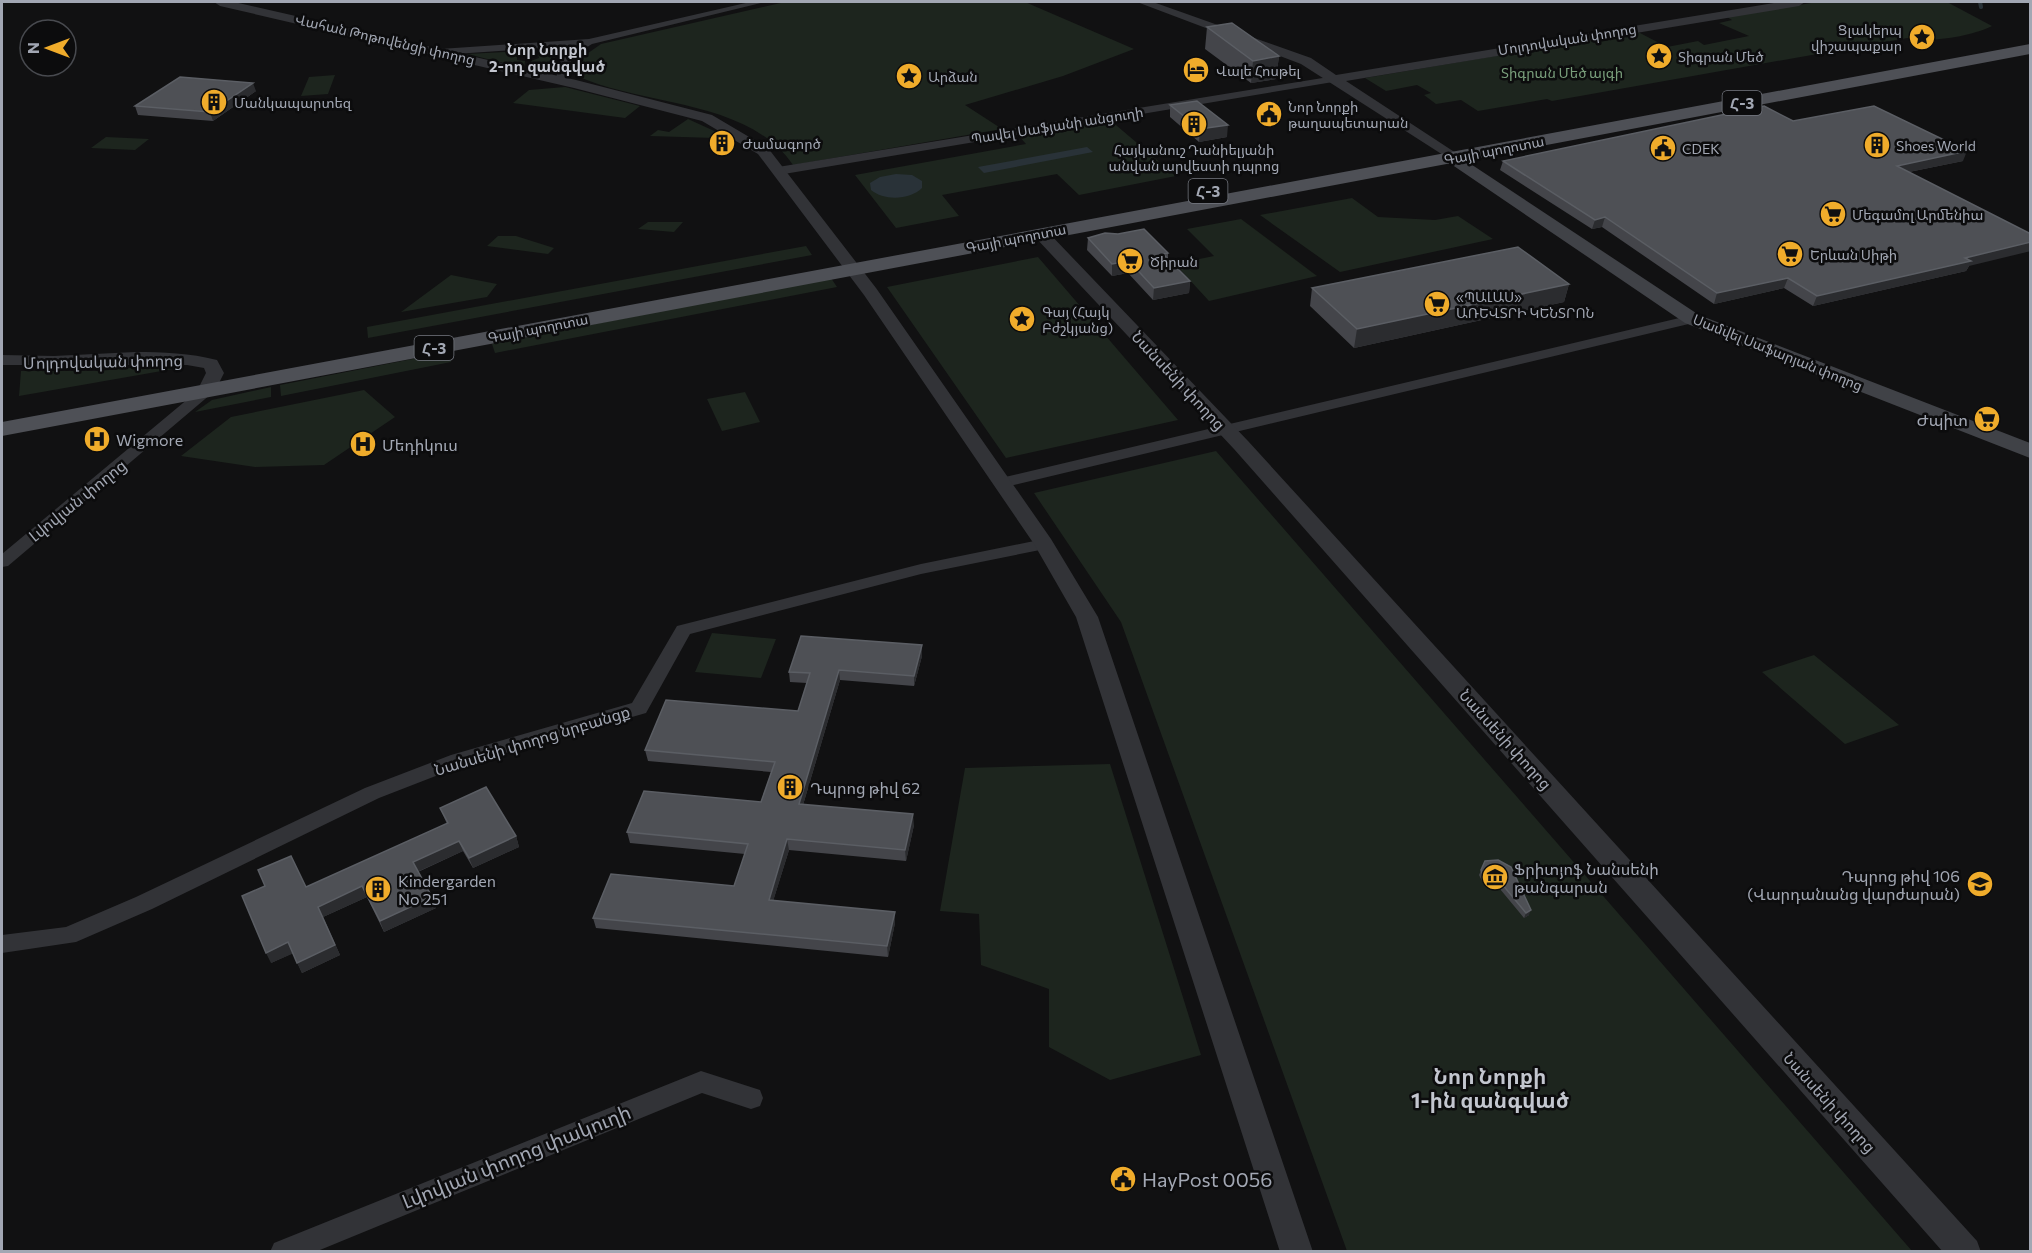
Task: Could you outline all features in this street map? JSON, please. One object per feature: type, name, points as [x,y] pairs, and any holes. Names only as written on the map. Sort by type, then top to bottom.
[{"type":"main road","name":"Գայի պողոտա","points":[[2,429],[210,382],[849,262],[1436,147],[2031,39]]},
{"type":"main road","name":"Գայի պողոտա","points":[[849,262],[1041,234],[2031,49]]},
{"type":"main road","name":"Սամվել Սաֆարյան փողոց","points":[[1454,158],[1692,319],[2031,451]]},
{"type":"main road","name":"Գայի պողոտա","points":[[2,412],[210,382]]},
{"type":"street","name":"Վահան Թոթովենցի փողոց","points":[[220,2],[562,80],[707,118],[763,151],[849,262]]},
{"type":"street","points":[[440,52],[589,42],[760,2]]},
{"type":"street","points":[[1143,2],[1306,61],[1454,158]]},
{"type":"street","name":"Մոլդովական փողոց","points":[[1335,79],[1799,2]]},
{"type":"street","points":[[562,80],[560,72],[563,63],[569,55],[589,42]]},
{"type":"street","name":"Պավել Սաֆյանի անցուղի","points":[[778,171],[1335,79]]},
{"type":"street","name":"Նանսենի փողոց","points":[[1041,234],[1226,430],[1965,1251]]},
{"type":"street","points":[[849,262],[1044,544],[1087,617],[1297,1251]]},
{"type":"street","points":[[1001,483],[1692,319]]},
{"type":"street","name":"Մոլդովական փողոց","points":[[2,360],[29,363],[168,358],[211,363],[210,382]]},
{"type":"street","name":"Լվովյան փողոց","points":[[2,562],[167,426],[210,382]]},
{"type":"street","name":"Նանսենի փողոց նրբանցք","points":[[2,944],[68,936],[144,903],[372,793],[458,760],[639,708],[683,630],[921,569],[1044,544]]},
{"type":"street","name":"Լվովյան փողոց փակուղի","points":[[283,1251],[701,1082],[751,1098]]},
{"type":"green space","points":[[785,2],[1025,2],[1134,49],[1063,76],[965,105],[1002,129],[793,165],[774,143],[750,127],[693,107],[603,86],[577,76],[575,70],[581,58],[601,44]]},
{"type":"green space","name":"Տիգրան Մեծ այգի","points":[[1817,2],[1947,2],[1992,26],[1952,37],[1930,40],[1913,37],[1552,101],[1547,99],[1478,111],[1461,100],[1436,104],[1424,95],[1431,93],[1417,85],[1386,91],[1365,78],[1638,32],[1667,47],[1698,41],[1704,45],[1749,36],[1719,23],[1732,20],[1727,17]]},
{"type":"green space","points":[[564,49],[552,60],[546,72],[530,69],[531,61],[539,58],[538,54],[548,50]]},
{"type":"green space","points":[[505,52],[517,56],[517,60],[525,61],[524,68],[467,54]]},
{"type":"green space","points":[[335,75],[328,94],[301,96],[309,77]]},
{"type":"green space","points":[[565,87],[640,106],[625,118],[513,103],[529,90]]},
{"type":"green space","points":[[688,119],[723,135],[715,138],[650,136],[658,130],[669,132]]},
{"type":"green space","points":[[1110,120],[1176,176],[1079,195],[1057,174],[942,195],[959,216],[896,228],[855,175],[1026,144],[1019,136]]},
{"type":"green space","points":[[106,137],[149,139],[135,150],[91,148]]},
{"type":"green space","points":[[1352,198],[1378,217],[1435,220],[1458,216],[1493,239],[1340,272],[1260,215]]},
{"type":"green space","points":[[1241,219],[1317,276],[1209,301],[1175,264],[1214,256],[1187,229]]},
{"type":"green space","points":[[648,222],[683,222],[674,232],[638,229]]},
{"type":"green space","points":[[498,236],[516,236],[554,248],[548,254],[487,246]]},
{"type":"green space","points":[[806,246],[812,255],[368,338],[367,327]]},
{"type":"green space","points":[[1038,257],[1178,420],[1006,458],[887,287]]},
{"type":"green space","points":[[451,275],[497,284],[487,297],[401,312]]},
{"type":"green space","points":[[831,278],[837,287],[495,353],[492,344]]},
{"type":"green space","points":[[448,352],[451,362],[281,396],[280,385]]},
{"type":"green space","points":[[152,366],[173,369],[19,396],[21,371],[98,371]]},
{"type":"green space","points":[[271,387],[271,397],[195,412],[212,400]]},
{"type":"green space","points":[[364,390],[395,417],[324,465],[255,467],[181,456],[231,417]]},
{"type":"green space","points":[[745,392],[760,422],[722,431],[707,399]]},
{"type":"green space","points":[[1216,451],[1912,1251],[1347,1251],[1121,622],[1034,493]]},
{"type":"green space","points":[[712,633],[776,639],[761,678],[695,672]]},
{"type":"green space","points":[[1814,655],[1899,725],[1845,744],[1762,672]]},
{"type":"green space","points":[[1110,764],[1201,1055],[1110,1080],[1049,1047],[1049,989],[981,965],[979,914],[940,911],[965,768]]},
{"type":"shaded area","points":[[1087,147],[1093,152],[984,173],[978,167]]},
{"type":"shaded area","points":[[896,174],[912,175],[922,181],[922,188],[911,195],[897,198],[876,194],[871,190],[870,183],[880,177]]},
{"type":"building","points":[[1232,23],[1279,56],[1253,61],[1207,27]]},
{"type":"building","points":[[180,77],[253,83],[210,112],[135,106]]},
{"type":"building","points":[[1197,101],[1228,125],[1200,129],[1170,105]]},
{"type":"building","name":"Մեգամոլ Արմենիա","points":[[1764,106],[1793,121],[1874,106],[1967,151],[1897,166],[2031,234],[2031,242],[1965,258],[1971,261],[1817,296],[1788,278],[1717,293],[1605,217],[1595,220],[1503,161]]},
{"type":"building","points":[[1144,229],[1168,253],[1163,254],[1190,281],[1154,288],[1129,261],[1112,264],[1088,238],[1105,233],[1118,234]]},
{"type":"building","points":[[1518,247],[1569,284],[1357,329],[1312,288]]},
{"type":"building","name":"Դպրոց թիվ 62","points":[[801,636],[922,645],[914,676],[839,670],[799,804],[913,814],[905,850],[787,839],[769,900],[895,912],[887,946],[593,918],[611,874],[734,886],[748,844],[627,832],[644,791],[761,802],[775,762],[645,750],[666,700],[798,711],[810,673],[789,672]]},
{"type":"building","name":"Kindergarden No 251","points":[[486,787],[516,836],[469,858],[459,841],[413,862],[432,897],[380,921],[362,886],[318,907],[335,945],[297,963],[288,942],[266,953],[242,896],[265,886],[258,870],[291,856],[306,887],[448,823],[440,808]]},
{"type":"building","points":[[1498,860],[1511,867],[1531,910],[1526,913],[1502,884],[1483,876],[1481,870],[1485,861]]},
{"type":"waterway","points":[[1980,2],[1981,7]]},
{"type":"place","name":"Ցլակերպ վիշապաքար","points":[[1922,37]]},
{"type":"place","name":"Տիգրան Մեծ","points":[[1659,56]]},
{"type":"place","name":"Վալե Հոսթել","points":[[1196,70]]},
{"type":"place","name":"Արձան","points":[[909,76]]},
{"type":"place","name":"Մանկապարտեզ","points":[[214,102]]},
{"type":"place","name":"Նոր Նորքի թաղապետարան","points":[[1269,114]]},
{"type":"place","name":"Հայկանուշ Դանիելյանի անվան արվեստի դպրոց","points":[[1194,124]]},
{"type":"place","name":"Ժամագործ","points":[[722,143]]},
{"type":"place","name":"Shoes World","points":[[1877,145]]},
{"type":"place","name":"CDEK","points":[[1663,148]]},
{"type":"place","name":"Մեգամոլ Արմենիա","points":[[1833,214]]},
{"type":"place","name":"Երևան Սիթի","points":[[1790,254]]},
{"type":"place","name":"Ծիրան","points":[[1130,261]]},
{"type":"place","name":"«ՊԱԼԱՍ» ԱՌԵՎՏՐԻ ԿԵՆՏՐՈՆ","points":[[1437,304]]},
{"type":"place","name":"Գայ (Հայկ Բժշկյանց)","points":[[1022,319]]},
{"type":"place","name":"Ժպիտ","points":[[1987,419]]},
{"type":"place","name":"Wigmore","points":[[97,439]]},
{"type":"place","name":"Մեդիկուս","points":[[363,444]]},
{"type":"place","name":"Դպրոց թիվ 62","points":[[790,787]]},
{"type":"place","name":"Ֆրիտյոֆ Նանսենի թանգարան","points":[[1495,877]]},
{"type":"place","name":"Դպրոց թիվ 106 (Վարդանանց վարժարան)","points":[[1980,884]]},
{"type":"place","name":"Kindergarden No 251","points":[[378,889]]},
{"type":"place","name":"HayPost 0056","points":[[1123,1179]]},
{"type":"district","name":"Նոր Նորքի 2-րդ զանգված","points":[[547,58]]},
{"type":"district","name":"Նոր Նորքի 1-ին զանգված","points":[[1490,1087]]}]
